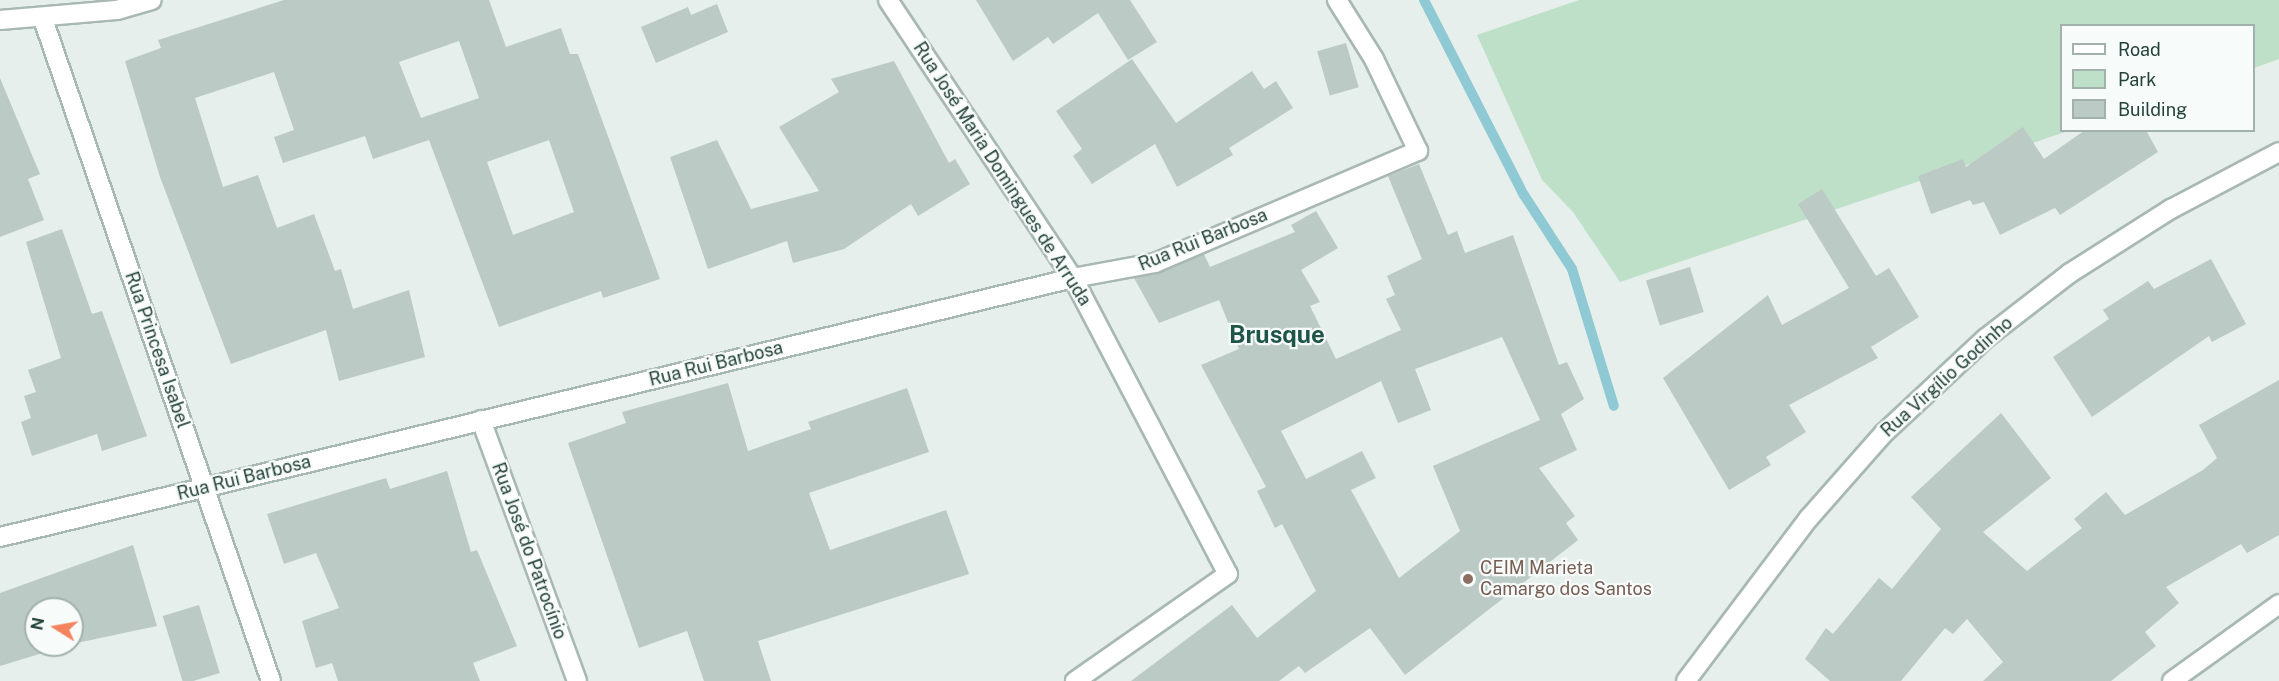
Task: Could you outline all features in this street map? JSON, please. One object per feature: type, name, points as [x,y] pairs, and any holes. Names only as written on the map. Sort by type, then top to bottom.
[{"type":"street","points":[[0,20],[43,19],[152,0]]},
{"type":"street","name":"Rua José Maria Domingues de Arruda","points":[[888,0],[1073,278],[1228,574],[1075,681]]},
{"type":"street","name":"Rua Rui Barbosa","points":[[0,537],[1073,278],[1155,263],[1418,151],[1374,59],[1337,0]]},
{"type":"street","name":"Rua Princesa Isabel","points":[[43,19],[271,681]]},
{"type":"street","name":"Rua Virgílio Godinho","points":[[1686,681],[1809,518],[1884,433],[1986,338],[2070,273],[2161,216],[2279,152]]},
{"type":"street","name":"Rua José do Patrocínio","points":[[481,420],[577,681]]},
{"type":"street","points":[[2172,681],[2279,604]]},
{"type":"green space","points":[[1579,0],[2279,0],[2279,59],[2255,68],[2255,24],[2060,24],[2060,132],[2065,132],[1620,282],[1573,212],[1542,180],[1477,35]]},
{"type":"building","points":[[284,0],[489,0],[506,47],[561,28],[570,54],[578,54],[660,279],[603,298],[601,291],[499,327],[429,140],[373,159],[365,136],[283,163],[274,137],[294,130],[274,72],[195,98],[223,187],[258,175],[277,228],[314,214],[335,271],[341,269],[353,309],[409,290],[425,357],[339,381],[326,330],[231,364],[160,177],[125,61],[161,48],[158,40]],"holes":[[[459,41],[479,98],[421,118],[399,62]],[[549,140],[574,212],[513,235],[487,162]]]},
{"type":"building","points":[[976,0],[1130,0],[1157,42],[1128,60],[1098,13],[1053,44],[1048,37],[1013,61]]},
{"type":"building","points":[[717,4],[728,32],[656,63],[641,27],[688,7],[691,15]]},
{"type":"building","points":[[1346,43],[1359,87],[1330,95],[1317,51]]},
{"type":"building","points":[[1132,59],[1176,123],[1252,71],[1264,89],[1276,81],[1293,108],[1229,148],[1233,155],[1177,187],[1155,144],[1092,184],[1073,156],[1082,149],[1056,111]]},
{"type":"building","points":[[894,61],[949,163],[955,159],[970,184],[918,216],[911,204],[844,249],[793,263],[787,241],[708,269],[670,157],[717,140],[751,209],[819,191],[779,127],[839,92],[831,79]]},
{"type":"building","points":[[0,78],[40,174],[28,179],[44,220],[0,237]]},
{"type":"building","points":[[2023,127],[2044,159],[2082,132],[2147,132],[2158,152],[2060,215],[2055,208],[2000,235],[1984,202],[1973,205],[1970,200],[1931,214],[1918,176],[1963,159],[1966,167]]},
{"type":"building","points":[[1419,164],[1448,235],[1457,231],[1465,253],[1513,235],[1559,365],[1567,362],[1584,399],[1561,414],[1577,450],[1539,468],[1575,516],[1566,523],[1578,540],[1405,675],[1370,628],[1305,673],[1299,666],[1279,681],[1131,681],[1232,605],[1257,638],[1316,591],[1282,524],[1275,528],[1257,491],[1266,487],[1201,365],[1239,349],[1219,300],[1159,323],[1134,278],[1204,254],[1210,267],[1295,232],[1291,225],[1316,211],[1338,248],[1301,270],[1320,302],[1310,306],[1336,359],[1401,330],[1386,299],[1395,295],[1387,276],[1422,259],[1388,176]],"holes":[[[1502,337],[1540,420],[1433,466],[1460,531],[1399,578],[1351,490],[1376,478],[1362,451],[1306,479],[1281,431],[1381,381],[1398,423],[1431,410],[1415,369]]]},
{"type":"building","points":[[1822,189],[1876,276],[1889,268],[1919,317],[1871,347],[1878,358],[1789,405],[1806,432],[1766,457],[1771,465],[1729,490],[1663,378],[1768,295],[1782,325],[1849,288],[1798,204]]},
{"type":"building","points":[[62,229],[92,314],[102,311],[147,436],[102,451],[97,434],[32,456],[21,422],[31,418],[24,396],[36,392],[28,370],[61,358],[26,242]]},
{"type":"building","points":[[2211,259],[2246,324],[2212,342],[2209,336],[2092,417],[2053,357],[2109,319],[2103,310],[2148,281],[2154,289]]},
{"type":"building","points":[[1690,267],[1704,312],[1660,325],[1646,280]]},
{"type":"building","points":[[2279,380],[2279,535],[2247,553],[2241,544],[2166,587],[2179,603],[2145,632],[2156,646],[2111,681],[1983,681],[2003,662],[1967,619],[1953,634],[1945,628],[1901,681],[1830,681],[1805,659],[1826,628],[1833,634],[1879,578],[1892,589],[1941,529],[1911,497],[2001,413],[2051,478],[1983,532],[2027,571],[2082,528],[2074,519],[2106,492],[2125,515],[2203,470],[2217,458],[2199,425]]},
{"type":"building","points":[[728,383],[748,451],[811,429],[808,422],[907,388],[929,452],[809,493],[830,550],[946,510],[969,574],[758,641],[771,681],[704,681],[687,631],[639,648],[568,443],[626,423],[622,412]]},
{"type":"building","points":[[447,471],[471,552],[477,550],[517,646],[473,663],[480,681],[338,681],[332,663],[316,668],[302,621],[339,608],[316,553],[284,564],[267,514],[386,478],[390,489]]},
{"type":"building","points":[[133,545],[157,626],[84,641],[84,597],[24,597],[24,657],[30,657],[0,666],[0,593]]},
{"type":"building","points":[[199,605],[220,673],[193,681],[182,681],[163,616]]},
{"type":"waterway","points":[[1424,0],[1524,195],[1572,269],[1614,406]]},
{"type":"place","name":"CEIM Marieta Camargo dos Santos","points":[[1468,579]]},
{"type":"district","name":"Brusque","points":[[1277,335]]}]
